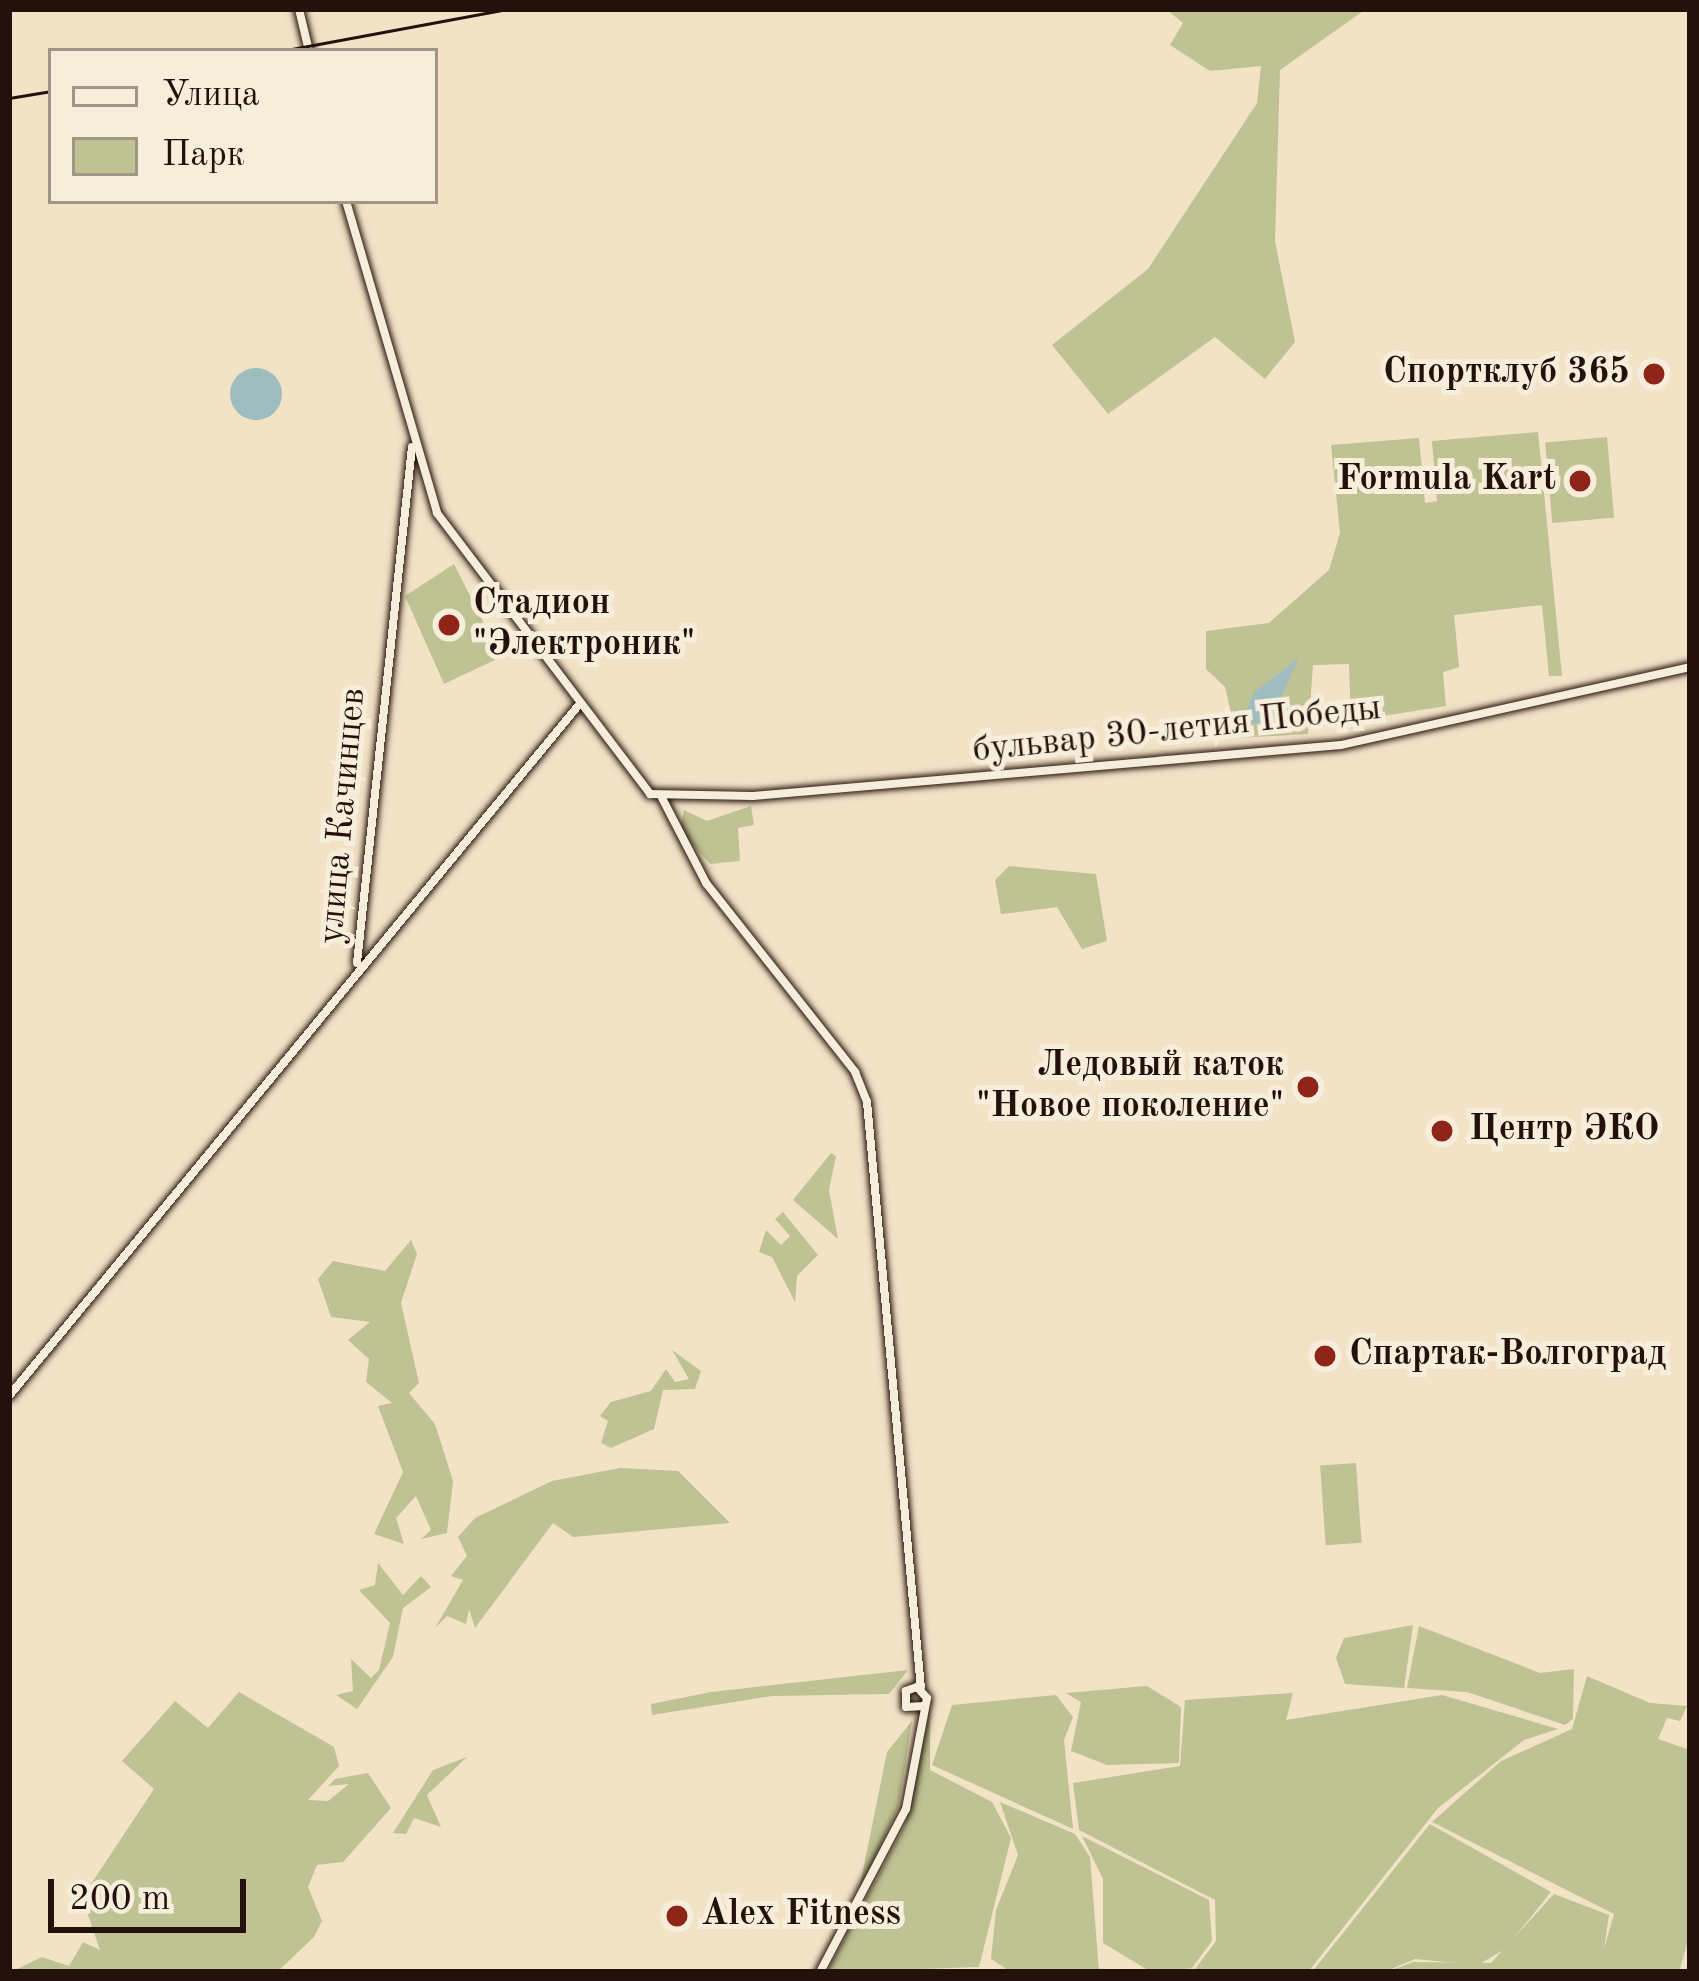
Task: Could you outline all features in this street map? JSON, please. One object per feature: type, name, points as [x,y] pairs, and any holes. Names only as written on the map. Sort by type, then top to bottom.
[{"type":"main road","points":[[299,9],[308,48]]},
{"type":"main road","name":"улица Качинцев","points":[[9,1396],[357,965],[413,440],[347,204]]},
{"type":"main road","points":[[413,440],[456,545],[636,782],[662,798],[706,883],[854,1072],[873,1129],[914,1664],[924,1706],[898,1828],[820,1972]]},
{"type":"main road","name":"бульвар 30-летия Победы","points":[[662,798],[1360,742],[1690,667]]},
{"type":"main road","points":[[357,965],[578,706]]},
{"type":"main road","points":[[914,1664],[906,1691],[917,1736]]},
{"type":"main road","points":[[906,1691],[921,1688]]},
{"type":"main road","points":[[909,1708],[924,1706]]},
{"type":"green space","points":[[1166,9],[1366,9],[1280,70],[1275,241],[1295,342],[1265,379],[1215,337],[1108,414],[1052,345],[1148,269],[1257,103],[1261,66],[1210,71],[1170,45],[1183,23]]},
{"type":"green space","points":[[1538,432],[1562,676],[1549,676],[1542,605],[1454,615],[1459,667],[1443,672],[1446,706],[1351,721],[1349,664],[1313,665],[1308,734],[1237,738],[1225,687],[1206,669],[1206,631],[1269,623],[1329,570],[1340,533],[1331,445],[1419,438],[1425,503],[1437,501],[1432,441]]},
{"type":"green space","name":"Formula Kart","points":[[1607,437],[1614,518],[1552,523],[1545,442]]},
{"type":"green space","name":"Стадион \"Электроник\"","points":[[454,564],[501,657],[444,684],[405,596]]},
{"type":"green space","points":[[751,806],[754,825],[738,828],[740,861],[710,864],[680,830],[684,810],[707,821]]},
{"type":"green space","points":[[1009,866],[1096,874],[1107,941],[1082,949],[1057,907],[1001,914],[995,880]]},
{"type":"green space","points":[[831,1153],[836,1156],[829,1190],[838,1239],[793,1200]]},
{"type":"green space","points":[[783,1212],[818,1255],[797,1276],[795,1302],[772,1257],[759,1252],[766,1230],[781,1245],[790,1236],[775,1219]]},
{"type":"green space","points":[[411,1240],[417,1254],[401,1303],[419,1383],[409,1393],[435,1424],[453,1481],[447,1533],[421,1539],[431,1530],[416,1496],[396,1518],[404,1544],[374,1534],[403,1472],[378,1406],[392,1403],[366,1382],[369,1359],[348,1340],[370,1322],[331,1317],[318,1279],[333,1261],[385,1271]]},
{"type":"green space","points":[[672,1350],[701,1371],[695,1389],[663,1390],[654,1429],[611,1448],[601,1443],[608,1421],[600,1416],[611,1402],[651,1391],[666,1369],[675,1382],[689,1379]]},
{"type":"green space","points":[[1356,1463],[1362,1543],[1326,1545],[1320,1466]]},
{"type":"green space","points":[[620,1468],[678,1471],[730,1523],[573,1537],[553,1523],[475,1628],[469,1609],[466,1624],[447,1616],[435,1628],[463,1580],[451,1576],[467,1556],[458,1537],[475,1518],[552,1481]]},
{"type":"green space","points":[[378,1563],[403,1595],[421,1576],[431,1587],[403,1608],[393,1657],[357,1709],[336,1695],[353,1691],[351,1659],[371,1678],[379,1670],[390,1623],[359,1590],[375,1585]]},
{"type":"green space","points":[[1413,1625],[1404,1688],[1345,1684],[1336,1658],[1344,1638]]},
{"type":"green space","points":[[1419,1626],[1540,1673],[1574,1669],[1573,1719],[1565,1725],[1467,1692],[1407,1688]]},
{"type":"green space","points":[[908,1670],[889,1694],[772,1696],[652,1715],[651,1704],[711,1692]]},
{"type":"green space","points":[[1587,1676],[1650,1703],[1687,1706],[1680,1721],[1667,1718],[1658,1739],[1690,1750],[1690,1934],[1679,1972],[1387,1972],[1413,1962],[1491,1963],[1554,1894],[1609,1915],[1604,1949],[1614,1914],[1432,1822],[1501,1761],[1572,1729]]},
{"type":"green space","points":[[1147,1686],[1181,1707],[1179,1763],[1107,1765],[1071,1751],[1081,1702],[1066,1693]]},
{"type":"green space","points":[[239,1692],[334,1747],[339,1766],[308,1800],[328,1801],[349,1784],[328,1786],[335,1779],[368,1773],[391,1808],[343,1862],[317,1865],[308,1887],[322,1921],[314,1937],[277,1972],[11,1972],[42,1957],[69,1966],[83,1942],[100,1950],[86,1909],[95,1896],[83,1896],[154,1789],[122,1761],[175,1701],[208,1728]]},
{"type":"green space","points":[[1293,1693],[1286,1720],[1442,1695],[1558,1729],[1524,1740],[1438,1808],[1308,1972],[1193,1972],[1216,1941],[1215,1900],[1079,1830],[1073,1783],[1180,1766],[1185,1700]]},
{"type":"green space","points":[[1056,1695],[1073,1717],[1064,1740],[1073,1829],[932,1765],[952,1705]]},
{"type":"green space","points":[[930,1707],[930,1770],[992,1802],[1011,1838],[979,1967],[827,1972],[905,1826]]},
{"type":"green space","points":[[912,1721],[899,1805],[858,1895],[887,1752]]},
{"type":"green space","points":[[467,1757],[427,1795],[441,1827],[414,1818],[406,1834],[393,1833],[433,1770]]},
{"type":"green space","points":[[1000,1802],[1075,1834],[1090,1857],[1099,1972],[1011,1972],[991,1959],[996,1910],[1018,1855]]},
{"type":"green space","points":[[1430,1824],[1551,1892],[1505,1949],[1478,1965],[1415,1959],[1384,1972],[1312,1972]]},
{"type":"green space","points":[[1082,1836],[1209,1900],[1212,1941],[1192,1968],[1151,1972],[1103,1943],[1103,1879]]},
{"type":"water","points":[[256,368],[275,375],[282,394],[275,413],[256,420],[237,413],[230,394],[237,375]]},
{"type":"water","points":[[1299,658],[1281,697],[1295,722],[1283,715],[1241,728],[1253,693]]},
{"type":"tram line","points":[[297,48],[507,9]]},
{"type":"tram line","points":[[9,98],[48,92]]},
{"type":"place","name":"Спортклуб 365","points":[[1654,374]]},
{"type":"place","name":"Formula Kart","points":[[1580,481]]},
{"type":"place","name":"Стадион \"Электроник\"","points":[[449,625]]},
{"type":"place","name":"Ледовый каток \"Новое поколение\"","points":[[1308,1087]]},
{"type":"place","name":"Центр ЭКО","points":[[1442,1131]]},
{"type":"place","name":"Спартак-Волгоград","points":[[1325,1356]]},
{"type":"place","name":"Alex Fitness","points":[[677,1916]]}]
